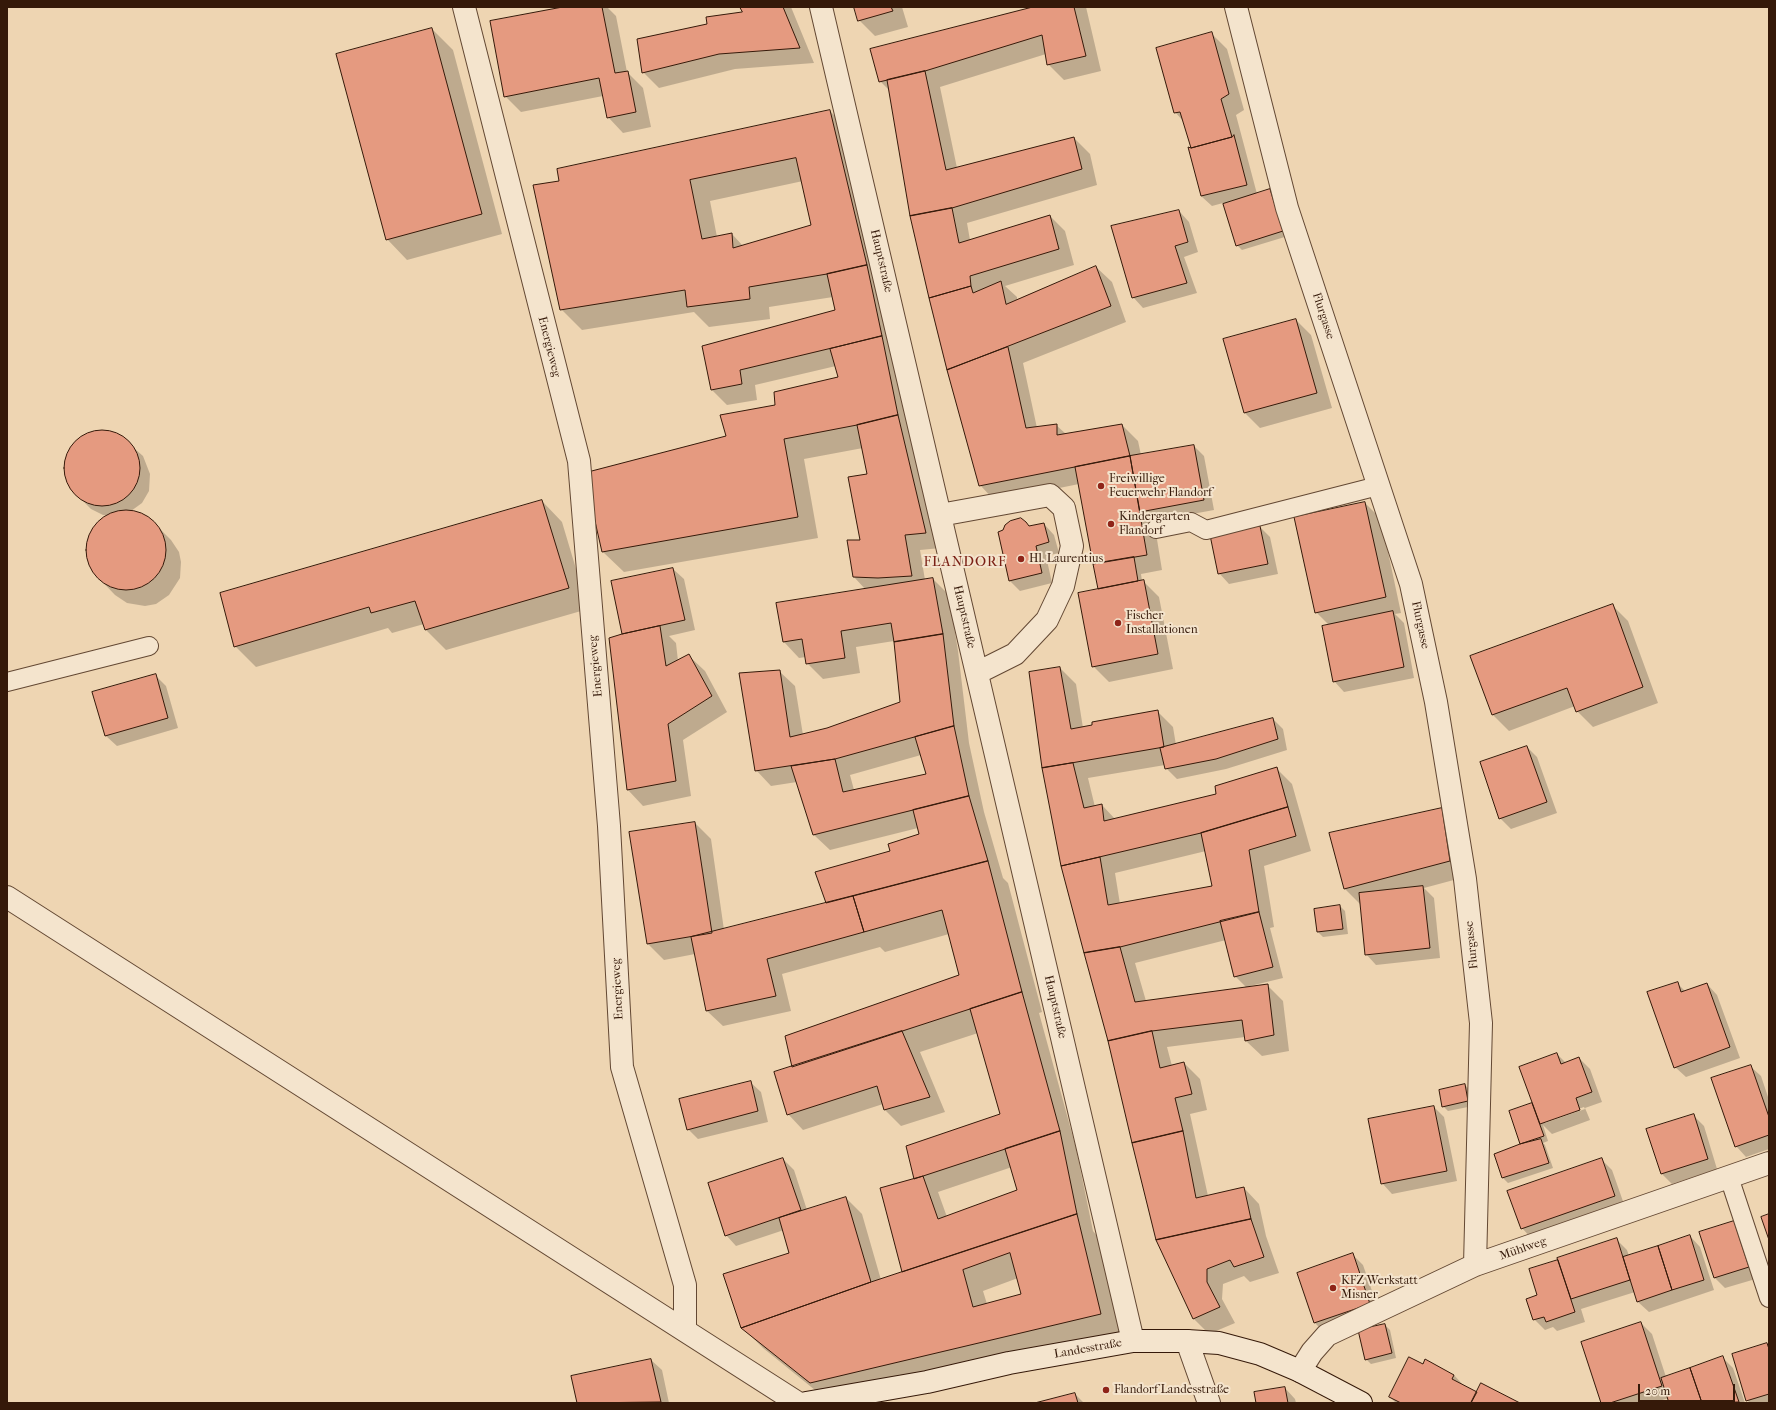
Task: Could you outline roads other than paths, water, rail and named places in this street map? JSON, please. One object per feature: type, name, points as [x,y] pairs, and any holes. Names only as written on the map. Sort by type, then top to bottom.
[{"type":"street","name":"Energieweg","points":[[464,7],[579,461],[609,826],[622,1067],[685,1285],[685,1330]]},
{"type":"street","name":"Hauptstraße","points":[[821,7],[1133,1341]]},
{"type":"street","name":"Flurgasse","points":[[1236,7],[1287,208],[1411,584],[1436,702],[1466,879],[1480,1023],[1475,1265]]},
{"type":"street","points":[[940,515],[1050,495],[1064,508],[1072,546],[1064,586],[1047,620],[1015,654],[977,674]]},
{"type":"street","points":[[7,897],[798,1403]]},
{"type":"street","name":"Mühlweg","points":[[1300,1371],[1312,1352],[1328,1335],[1475,1265],[1769,1163]]},
{"type":"street","points":[[1187,1340],[1209,1403]]},
{"type":"street","name":"Landesstraße","points":[[806,1403],[927,1382],[1009,1363],[1133,1341],[1187,1340],[1219,1343],[1260,1354],[1300,1371],[1361,1403]]},
{"type":"lane","points":[[1156,528],[1191,522],[1206,530],[1378,486]]},
{"type":"lane","points":[[7,682],[149,646]]},
{"type":"lane","points":[[1729,1177],[1769,1298]]},
{"type":"place","name":"Freiwillige Feuerwehr Flandorf","points":[[1101,486]]},
{"type":"place","name":"Kindergarten Flandorf","points":[[1111,524]]},
{"type":"place","name":"Hl. Laurentius","points":[[1021,559]]},
{"type":"place","name":"Fischer Installationen","points":[[1118,623]]},
{"type":"place","name":"KFZ Werkstatt Misner","points":[[1333,1288]]},
{"type":"place","name":"Flandorf Landesstraße","points":[[1106,1390]]},
{"type":"district","name":"FLANDORF","points":[[965,563]]}]
